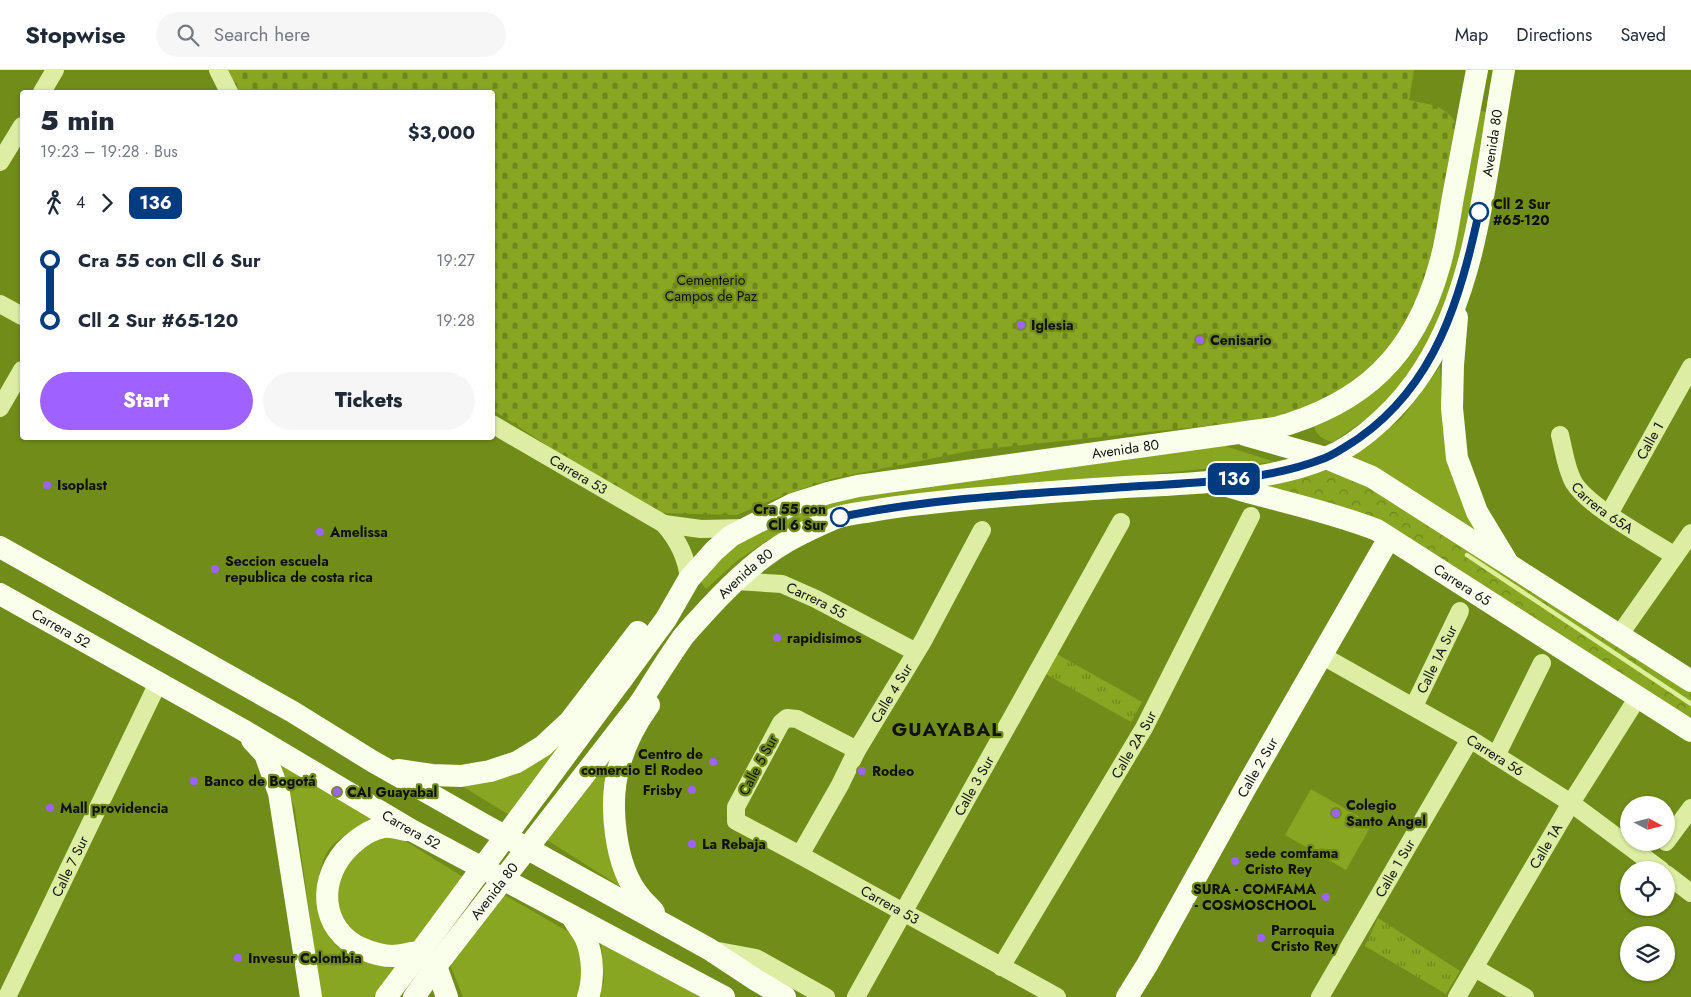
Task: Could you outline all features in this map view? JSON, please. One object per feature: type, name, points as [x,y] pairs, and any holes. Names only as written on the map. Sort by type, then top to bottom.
[{"type":"main road","name":"Avenida 80","points":[[414,997],[428,959],[622,679],[666,619],[689,580],[714,551],[731,536],[793,504],[858,486],[1275,428],[1308,417],[1368,384],[1405,345],[1430,293],[1444,250],[1477,70]]},
{"type":"main road","name":"Avenida 80","points":[[386,997],[428,959],[640,703],[685,634],[728,588],[762,557],[795,537],[838,517],[892,507],[1001,496],[1214,482],[1258,476],[1291,469],[1335,453],[1387,415],[1417,380],[1442,336],[1458,296],[1470,254],[1480,207],[1504,70]]},
{"type":"main road","points":[[1458,296],[1452,408],[1457,458],[1477,512],[1510,565]]},
{"type":"main road","points":[[1308,417],[1306,423],[1307,431],[1315,443],[1322,447],[1333,449],[1335,453],[1372,477],[1691,681]]},
{"type":"main road","points":[[1239,434],[1335,453]]},
{"type":"main road","name":"Carrera 65","points":[[1214,482],[1346,518],[1376,530],[1691,731]]},
{"type":"main road","name":"Calle 2 Sur","points":[[1127,997],[1147,965],[1254,772],[1389,538]]},
{"type":"main road","points":[[0,547],[293,712],[372,761],[482,824],[709,949],[785,997]]},
{"type":"main road","points":[[372,761],[403,771],[432,775],[462,776],[490,771],[517,762],[543,746],[570,721],[654,611],[689,580]]},
{"type":"main road","points":[[669,927],[640,897],[629,879],[621,859],[616,835],[614,802],[619,764],[638,720],[695,642],[728,588]]},
{"type":"main road","name":"Carrera 52","points":[[0,594],[107,652],[158,683],[243,730],[411,830],[724,997]]},
{"type":"main road","points":[[243,730],[265,754],[279,793],[310,997]]},
{"type":"main road","points":[[411,830],[386,827],[371,831],[359,838],[343,852],[333,868],[328,889],[328,905],[333,923],[344,937],[356,946],[392,956],[428,959],[447,997]]},
{"type":"main road","points":[[572,915],[586,941],[592,965],[588,997]]},
{"type":"street","points":[[43,90],[55,70]]},
{"type":"street","points":[[218,70],[228,90]]},
{"type":"street","points":[[0,162],[20,129]]},
{"type":"street","points":[[0,304],[20,315]]},
{"type":"street","name":"Calle 1","points":[[1609,514],[1691,368]]},
{"type":"street","points":[[0,408],[20,373]]},
{"type":"street","name":"Carrera 53","points":[[495,426],[664,524],[701,529],[745,528]]},
{"type":"street","name":"Carrera 65A","points":[[1560,435],[1567,466],[1575,484],[1609,514],[1675,556]]},
{"type":"street","name":"Calle 2A Sur","points":[[1001,967],[1144,728],[1251,516]]},
{"type":"street","name":"Calle 3 Sur","points":[[856,997],[1121,522]]},
{"type":"street","name":"Carrera 53","points":[[664,524],[683,553],[688,567],[689,580]]},
{"type":"street","name":"Calle 4 Sur","points":[[800,855],[840,785],[857,750],[916,652],[982,530]]},
{"type":"street","points":[[1620,634],[1691,533]]},
{"type":"street","name":"Carrera 55","points":[[728,588],[782,584],[816,599],[916,652]]},
{"type":"street","name":"Calle 1A Sur","points":[[1414,706],[1460,611]]},
{"type":"street","name":"Carrera 56","points":[[1321,656],[1414,706],[1496,756],[1571,803],[1649,861]]},
{"type":"street","points":[[1496,756],[1542,664]]},
{"type":"street","name":"Calle 7 Sur","points":[[7,997],[158,683]]},
{"type":"street","name":"Calle 1A","points":[[1457,997],[1571,803],[1638,697]]},
{"type":"street","name":"Calle 5 Sur","points":[[736,807],[781,723],[787,718],[797,719],[857,750]]},
{"type":"street","name":"Calle 1 Sur","points":[[1320,997],[1470,740]]},
{"type":"street","name":"Carrera 53","points":[[736,807],[736,822],[800,855],[1057,997]]},
{"type":"street","points":[[1675,830],[1691,808]]},
{"type":"street","points":[[1675,881],[1691,893]]},
{"type":"street","points":[[709,949],[756,958],[826,997]]},
{"type":"street","points":[[1475,968],[1525,997]]},
{"type":"green space","name":"Cementerio Campos de Paz","points":[[221,70],[1414,70],[1409,100],[1442,109],[1457,125],[1433,265],[1398,338],[1367,372],[1315,406],[1263,420],[974,450],[831,479],[784,495],[737,515],[656,513],[630,500],[495,411],[495,90],[232,90]]},
{"type":"green space","points":[[1476,110],[1491,113],[1458,276],[1442,324],[1402,388],[1374,414],[1333,442],[1325,440],[1317,433],[1313,422]]},
{"type":"green space","points":[[1440,366],[1443,428],[1487,542],[1381,472],[1350,455],[1373,441],[1402,418]]},
{"type":"green space","points":[[1222,445],[1275,462],[1110,478],[802,522],[766,541],[737,561],[706,589],[699,580],[742,537],[816,503]]},
{"type":"green space","points":[[1319,468],[1365,484],[1691,691],[1691,722],[1488,589],[1258,489]]},
{"type":"green space","points":[[1055,653],[1142,702],[1131,722],[1044,673]]},
{"type":"green space","points":[[622,734],[621,887],[544,838]]},
{"type":"green space","points":[[566,737],[511,816],[462,786]]},
{"type":"green space","points":[[277,753],[379,819],[346,834],[330,848],[320,870],[318,884],[318,898],[323,925],[336,945],[357,956],[398,963],[373,997],[321,997],[295,810]]},
{"type":"green space","points":[[1311,789],[1372,824],[1346,870],[1285,835]]},
{"type":"green space","points":[[394,834],[463,877],[411,948],[392,951],[350,930],[338,908],[339,884],[346,862],[358,846]]},
{"type":"green space","points":[[501,893],[579,938],[583,957],[580,997],[463,997],[449,962]]},
{"type":"green space","points":[[1378,918],[1460,971],[1446,994],[1365,946]]},
{"type":"green space","points":[[601,943],[705,997],[599,997],[604,981]]},
{"type":"waterway","points":[[1467,555],[1691,704]]},
{"type":"bus line","name":"136","points":[[840,517],[892,507],[1001,496],[1214,482],[1291,469],[1326,458],[1344,448],[1387,415],[1407,393],[1426,366],[1442,336],[1458,296],[1479,212]]},
{"type":"place","name":"Cll 2 Sur #65-120","points":[[1479,212]]},
{"type":"place","name":"Iglesia","points":[[1021,325]]},
{"type":"place","name":"Cenisario","points":[[1200,340]]},
{"type":"place","name":"Isoplast","points":[[47,485]]},
{"type":"place","name":"Cra 55 con Cll 6 Sur","points":[[840,517]]},
{"type":"place","name":"Amelissa","points":[[320,532]]},
{"type":"place","name":"Seccion escuela republica de costa rica","points":[[215,569]]},
{"type":"place","name":"rapidisimos","points":[[777,638]]},
{"type":"place","name":"Centro de comercio El Rodeo","points":[[713,762]]},
{"type":"place","name":"Rodeo","points":[[862,771]]},
{"type":"place","name":"Banco de Bogotá","points":[[194,781]]},
{"type":"place","name":"Frisby","points":[[692,790]]},
{"type":"place","name":"CAI Guayabal","points":[[337,792]]},
{"type":"place","name":"Mall providencia","points":[[50,808]]},
{"type":"place","name":"Colegio Santo Angel","points":[[1336,813]]},
{"type":"place","name":"La Rebaja","points":[[692,844]]},
{"type":"place","name":"sede comfama Cristo Rey","points":[[1235,861]]},
{"type":"place","name":"SURA - COMFAMA - COSMOSCHOOL","points":[[1326,897]]},
{"type":"place","name":"Parroquia Cristo Rey","points":[[1261,938]]},
{"type":"place","name":"Invesur Colombia","points":[[238,958]]},
{"type":"district","name":"GUAYABAL","points":[[947,729]]}]
